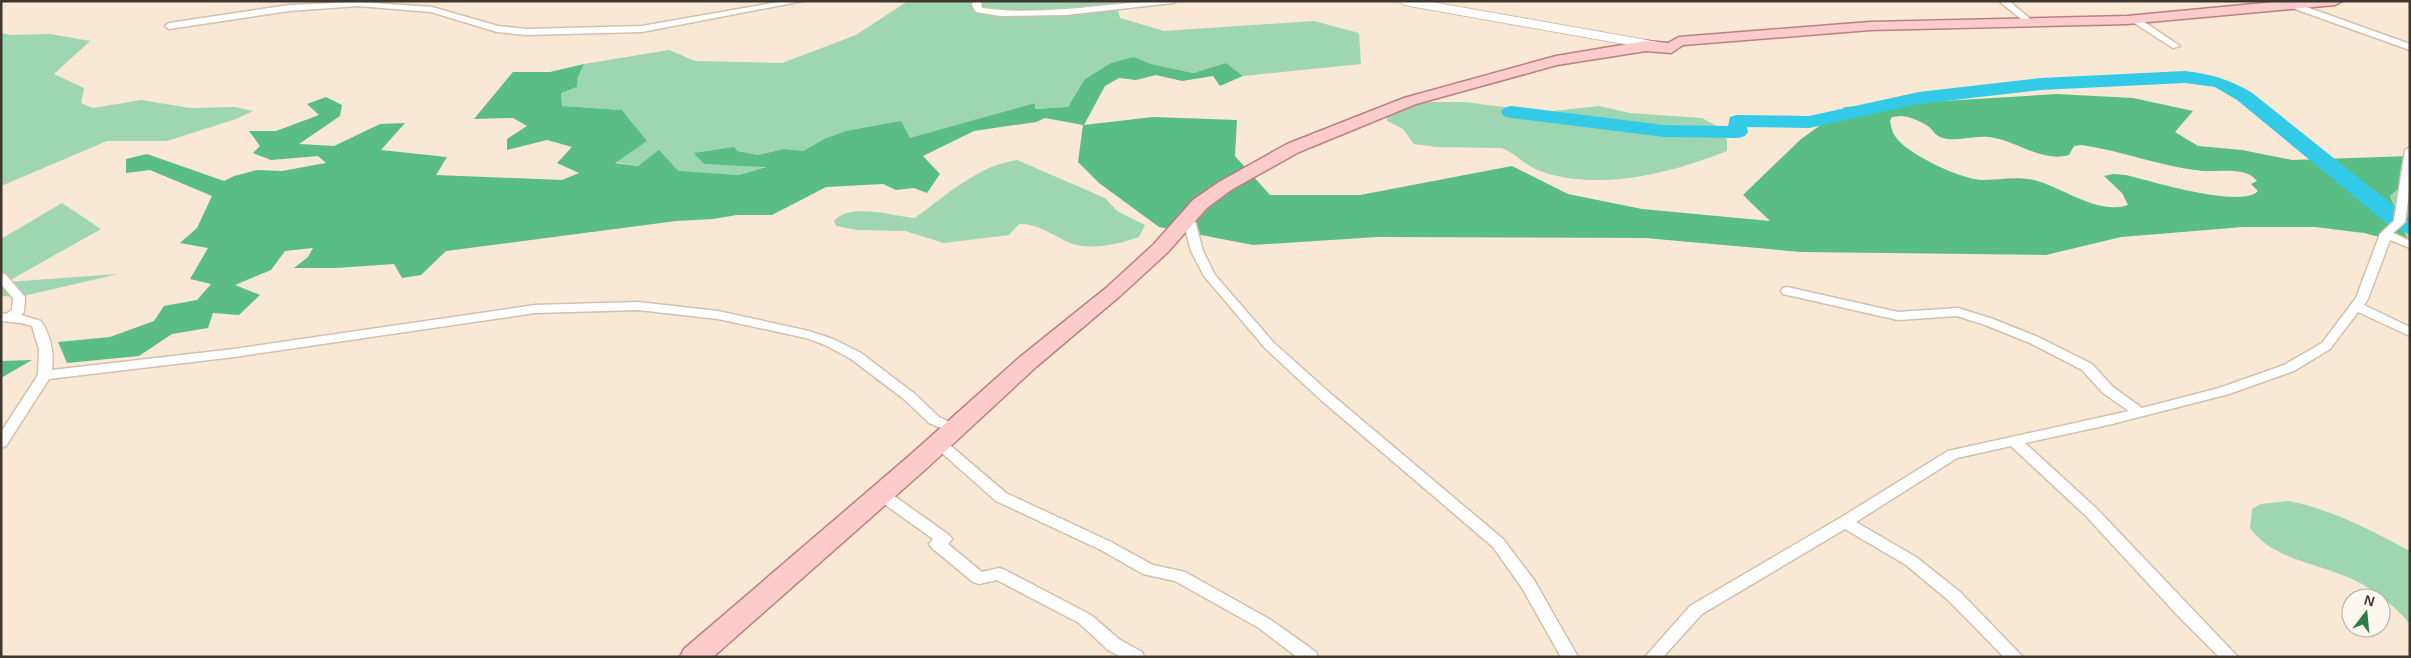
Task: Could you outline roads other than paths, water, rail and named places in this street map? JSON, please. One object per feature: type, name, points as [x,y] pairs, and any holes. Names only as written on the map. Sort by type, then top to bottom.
[{"type":"main road","points":[[694,657],[939,443],[1028,362],[1089,313],[1147,261],[1188,217],[1225,186],[1270,159],[1410,101],[1539,64],[1646,46],[1671,48],[1679,41],[1888,25],[2134,19],[2336,1]]},
{"type":"street","points":[[169,26],[289,8],[358,4],[442,12],[497,29],[526,32],[619,30],[642,28],[782,2],[799,1]]},
{"type":"street","points":[[977,1],[976,5],[979,10],[1001,13],[1099,10],[1173,1]]},
{"type":"street","points":[[1404,1],[1671,48]]},
{"type":"street","points":[[2003,1],[2029,21]]},
{"type":"street","points":[[2295,6],[2410,47]]},
{"type":"street","points":[[2134,19],[2176,46]]},
{"type":"street","points":[[1653,657],[1696,610],[1845,522],[1953,454],[2140,413],[2224,391],[2288,368],[2326,346],[2362,299],[2386,234],[2399,222],[2410,150]]},
{"type":"street","points":[[1188,217],[1197,252],[1210,276],[1269,345],[1326,397],[1498,543],[1528,584],[1570,657]]},
{"type":"street","points":[[2386,234],[2410,245]]},
{"type":"street","points":[[1,277],[19,297],[18,312],[5,317]]},
{"type":"street","points":[[1787,291],[1898,316],[1958,312],[1989,322],[2034,340],[2087,367],[2108,390],[2140,413]]},
{"type":"street","points":[[45,375],[234,353],[535,309],[638,306],[718,315],[809,335],[828,342],[856,356],[910,397],[934,420],[953,430]]},
{"type":"street","points":[[2356,306],[2410,332]]},
{"type":"street","points":[[1,443],[45,375],[45,337],[37,324],[5,317]]},
{"type":"street","points":[[2013,440],[2091,512],[2187,616],[2230,657]]},
{"type":"street","points":[[939,443],[1001,497],[1106,546],[1149,570],[1179,576],[1265,624],[1310,657]]},
{"type":"street","points":[[881,494],[944,539],[937,544],[979,578],[999,574],[1085,619],[1114,645],[1136,657]]},
{"type":"street","points":[[1845,522],[1910,561],[1954,596],[2015,657]]},
{"type":"waterway","points":[[1511,112],[1664,131],[1738,132],[1737,121],[1809,122],[1919,98],[2041,84],[2185,77],[2209,79],[2222,83],[2244,96],[2399,222],[2410,227]]}]
